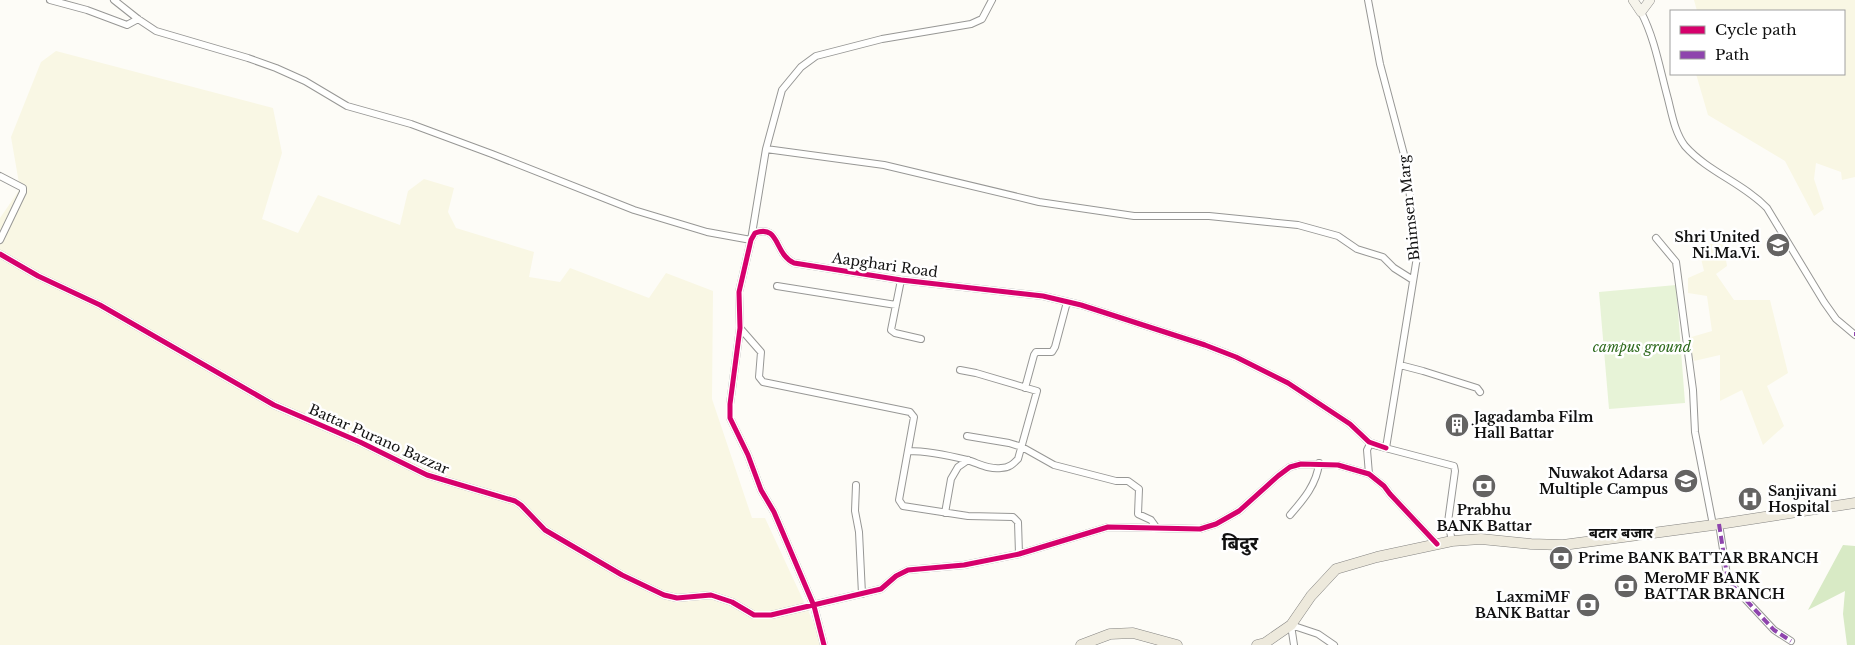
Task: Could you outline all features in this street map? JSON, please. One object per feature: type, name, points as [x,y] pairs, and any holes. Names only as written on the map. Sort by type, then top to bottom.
[{"type":"main road","points":[[1257,645],[1265,643],[1291,626],[1311,596],[1336,569],[1378,557],[1452,541],[1481,538],[1531,544],[1563,545],[1855,503]]},
{"type":"main road","points":[[1081,645],[1110,634],[1134,633],[1177,645]]},
{"type":"street","points":[[50,0],[87,10],[127,25],[138,19]]},
{"type":"street","points":[[114,0],[156,31],[276,68],[305,81],[347,106],[411,124],[634,210],[707,232],[751,240]]},
{"type":"street","points":[[824,645],[814,606],[774,512],[761,490],[748,455],[730,418],[730,404],[740,328],[739,292],[751,240],[766,149],[782,90],[801,67],[816,56],[902,34],[971,24],[982,19],[992,0]]},
{"type":"street","name":"Bhimsen Marg","points":[[1368,0],[1380,64],[1406,162],[1417,257],[1386,448]]},
{"type":"street","points":[[1633,0],[1650,30],[1674,122],[1684,144],[1697,158],[1757,197],[1767,208],[1824,302],[1836,319],[1855,334]]},
{"type":"street","points":[[1641,12],[1650,0]]},
{"type":"street","points":[[766,149],[884,164],[1039,202],[1134,216],[1209,216],[1298,225],[1338,236],[1357,249],[1384,257],[1394,268],[1412,280]]},
{"type":"street","points":[[0,176],[23,188],[23,192],[0,240]]},
{"type":"street","name":"Aapghari Road","points":[[751,240],[755,233],[765,231],[774,236],[784,257],[794,263],[901,280],[1043,296],[1205,345],[1236,357],[1288,383],[1350,424],[1369,442],[1386,448]]},
{"type":"street","points":[[1656,238],[1676,262],[1694,390],[1695,432],[1727,574],[1732,585],[1774,630],[1791,641]]},
{"type":"street","name":"Battar Purano Bazzar","points":[[0,254],[38,276],[100,305],[274,406],[360,442],[427,475],[521,505],[545,530],[622,575],[664,595],[677,598],[711,595],[732,602],[754,615],[771,615],[881,590],[896,576],[908,570],[964,565],[1018,554],[1108,527],[1200,529],[1216,524],[1239,511],[1255,495],[1290,467],[1320,464],[1338,465],[1369,474],[1384,486],[1437,544]]},
{"type":"street","points":[[901,280],[891,330],[894,333],[921,339]]},
{"type":"street","points":[[777,286],[896,305]]},
{"type":"street","points":[[1025,388],[1036,352],[1052,352],[1055,347],[1067,302]]},
{"type":"street","points":[[740,328],[761,352],[759,377],[763,382],[910,412],[914,417],[899,500],[903,506],[968,516],[1013,517],[1016,519],[1018,554]]},
{"type":"street","points":[[1400,365],[1478,388],[1480,392]]},
{"type":"street","points":[[908,450],[927,451],[968,460],[993,468],[1010,466],[1018,459],[1037,391],[960,370]]},
{"type":"street","points":[[967,436],[1009,443],[1022,447],[1054,465],[1116,481],[1128,481],[1139,489],[1138,514],[1150,520],[1156,527]]},
{"type":"street","points":[[1369,474],[1367,450],[1370,444],[1448,463],[1455,468],[1448,522],[1452,541]]},
{"type":"street","points":[[945,513],[951,479],[958,467],[968,460]]},
{"type":"street","points":[[1290,515],[1307,495],[1318,473],[1320,464]]},
{"type":"street","points":[[856,485],[855,511],[859,532],[862,594]]},
{"type":"street","points":[[1294,645],[1291,626],[1318,634],[1334,645]]},
{"type":"shaded area","points":[[1694,0],[1855,0],[1855,177],[1842,180],[1841,172],[1816,163],[1814,179],[1824,209],[1814,216],[1785,161],[1708,115],[1696,75],[1845,75],[1845,10],[1697,10]]},
{"type":"shaded area","points":[[56,51],[273,108],[282,153],[262,219],[298,233],[318,195],[400,225],[408,191],[424,179],[454,188],[448,212],[456,228],[534,252],[529,277],[560,282],[570,268],[649,298],[666,273],[713,291],[712,399],[752,518],[765,518],[824,645],[0,645],[0,218],[20,189],[11,137],[41,62]]},
{"type":"shaded area","points":[[1723,242],[1727,266],[1716,274],[1734,300],[1770,300],[1788,373],[1767,386],[1784,426],[1763,445],[1742,390],[1720,401],[1720,355],[1694,361],[1688,338],[1712,331],[1707,296],[1688,293],[1688,278],[1704,271],[1698,246]]},
{"type":"green space","name":"campus ground","points":[[1676,285],[1685,403],[1609,409],[1599,292]]},
{"type":"green space","points":[[1843,545],[1855,546],[1855,645],[1847,645],[1843,614],[1845,591],[1808,610]]},
{"type":"marked path","points":[[1719,524],[1727,575],[1732,585],[1774,630],[1791,641]]},
{"type":"cycle path","points":[[824,645],[814,606],[774,512],[761,490],[748,455],[730,418],[730,404],[740,328],[739,292],[751,240],[755,233],[763,231],[773,236],[783,253],[794,263],[901,280],[1043,296],[1081,305],[1205,345],[1236,357],[1288,383],[1350,424],[1369,442],[1386,448]]},
{"type":"cycle path","points":[[0,254],[38,276],[100,305],[274,405],[360,442],[427,475],[515,501],[545,530],[622,575],[664,595],[677,598],[711,595],[732,602],[754,615],[771,615],[881,589],[896,576],[908,570],[964,565],[1019,554],[1108,527],[1200,529],[1216,524],[1239,511],[1278,476],[1290,467],[1301,464],[1338,465],[1369,474],[1384,486],[1437,544]]},
{"type":"place","name":"Shri United Ni.Ma.Vi.","points":[[1778,245]]},
{"type":"place","name":"Jagadamba Film Hall Battar","points":[[1457,425]]},
{"type":"place","name":"Nuwakot Adarsa Multiple Campus","points":[[1686,481]]},
{"type":"place","name":"Prabhu BANK Battar","points":[[1484,486]]},
{"type":"place","name":"Sanjivani Hospital","points":[[1750,499]]},
{"type":"place","name":"Prime BANK BATTAR BRANCH","points":[[1561,558]]},
{"type":"place","name":"MeroMF BANK BATTAR BRANCH","points":[[1626,586]]},
{"type":"place","name":"LaxmiMF BANK Battar","points":[[1588,605]]},
{"type":"district","name":"बटार बजार","points":[[1621,532]]},
{"type":"district","name":"बिदुर","points":[[1240,543]]}]
